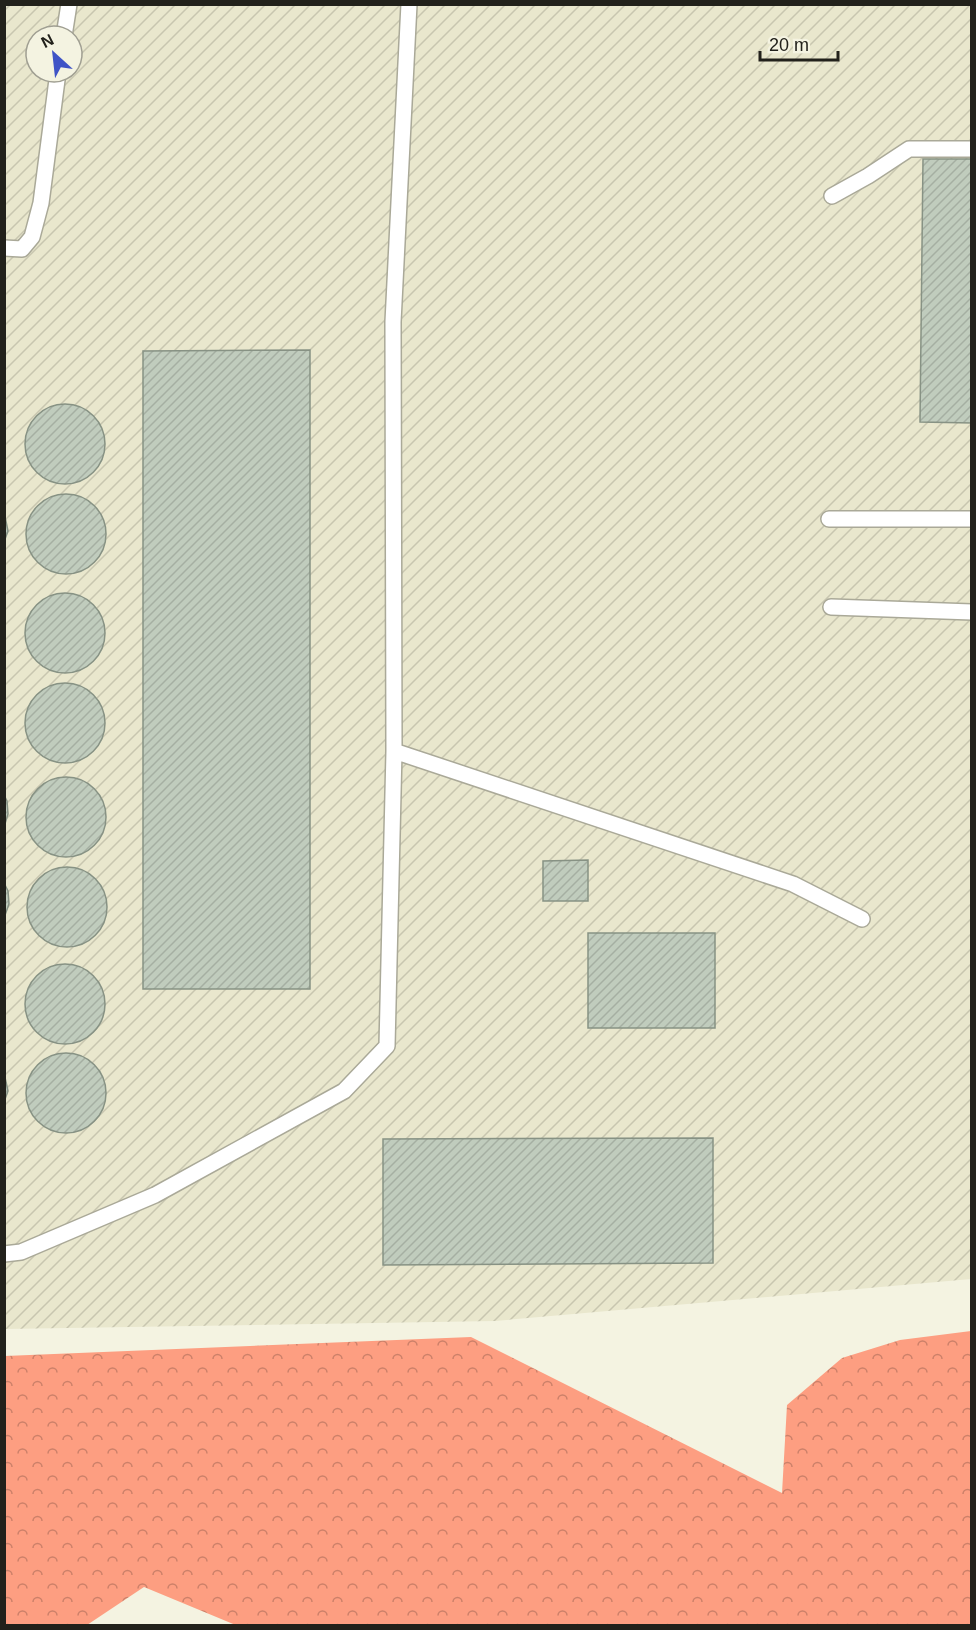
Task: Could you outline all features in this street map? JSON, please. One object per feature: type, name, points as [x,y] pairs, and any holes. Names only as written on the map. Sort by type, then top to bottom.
[{"type":"lane","points":[[66,24],[69,4]]},
{"type":"lane","points":[[4,1254],[21,1252],[155,1195],[344,1091],[387,1046],[394,751],[393,322],[409,4]]},
{"type":"lane","points":[[4,248],[22,249],[33,237],[41,204],[56,84]]},
{"type":"lane","points":[[832,196],[909,149],[972,149]]},
{"type":"lane","points":[[829,519],[972,519]]},
{"type":"lane","points":[[831,607],[972,612]]},
{"type":"lane","points":[[394,751],[793,884],[862,919]]},
{"type":"shaded area","points":[[4,5],[971,5],[971,1279],[495,1321],[5,1329]]},
{"type":"green space","points":[[971,1331],[971,1625],[238,1626],[144,1587],[87,1625],[5,1625],[5,1356],[471,1337],[782,1493],[787,1405],[842,1358],[900,1340]]},
{"type":"building","points":[[923,159],[972,159],[972,423],[920,422]]},
{"type":"building","points":[[310,350],[310,989],[143,989],[143,351]]},
{"type":"building","points":[[65,404],[80,407],[93,416],[102,429],[105,444],[102,459],[93,472],[80,481],[65,484],[50,481],[37,472],[28,459],[25,444],[28,429],[37,416],[50,407]]},
{"type":"building","points":[[66,494],[81,497],[94,506],[103,519],[106,534],[103,549],[94,562],[81,571],[66,574],[51,571],[38,562],[29,549],[26,534],[29,519],[38,506],[51,497]]},
{"type":"building","points":[[4,512],[8,531],[4,542]]},
{"type":"building","points":[[65,593],[80,596],[93,605],[102,618],[105,633],[102,648],[93,661],[80,670],[65,673],[50,670],[37,661],[28,648],[25,633],[28,618],[37,605],[50,596]]},
{"type":"building","points":[[65,683],[80,686],[93,695],[102,708],[105,723],[102,738],[93,751],[80,760],[65,763],[50,760],[37,751],[28,738],[25,723],[28,708],[37,695],[50,686]]},
{"type":"building","points":[[66,777],[81,780],[94,789],[103,802],[106,817],[103,832],[94,845],[81,854],[66,857],[51,854],[38,845],[29,832],[26,817],[29,802],[38,789],[51,780]]},
{"type":"building","points":[[4,795],[8,814],[4,827]]},
{"type":"building","points":[[588,860],[588,901],[543,901],[543,861]]},
{"type":"building","points":[[67,867],[82,870],[95,879],[104,892],[107,907],[104,922],[95,935],[82,944],[67,947],[52,944],[39,935],[30,922],[27,907],[30,892],[39,879],[52,870]]},
{"type":"building","points":[[4,883],[8,891],[9,904],[4,918]]},
{"type":"building","points":[[588,933],[715,933],[715,1028],[588,1028]]},
{"type":"building","points":[[65,964],[80,967],[93,976],[102,989],[105,1004],[102,1019],[93,1032],[80,1041],[65,1044],[50,1041],[37,1032],[28,1019],[25,1004],[28,989],[37,976],[50,967]]},
{"type":"building","points":[[66,1053],[81,1056],[94,1065],[103,1078],[106,1093],[103,1108],[94,1121],[81,1130],[66,1133],[51,1130],[38,1121],[29,1108],[26,1093],[29,1078],[38,1065],[51,1056]]},
{"type":"building","points":[[4,1073],[8,1091],[4,1102]]},
{"type":"building","points":[[713,1138],[713,1263],[383,1265],[383,1139]]}]
